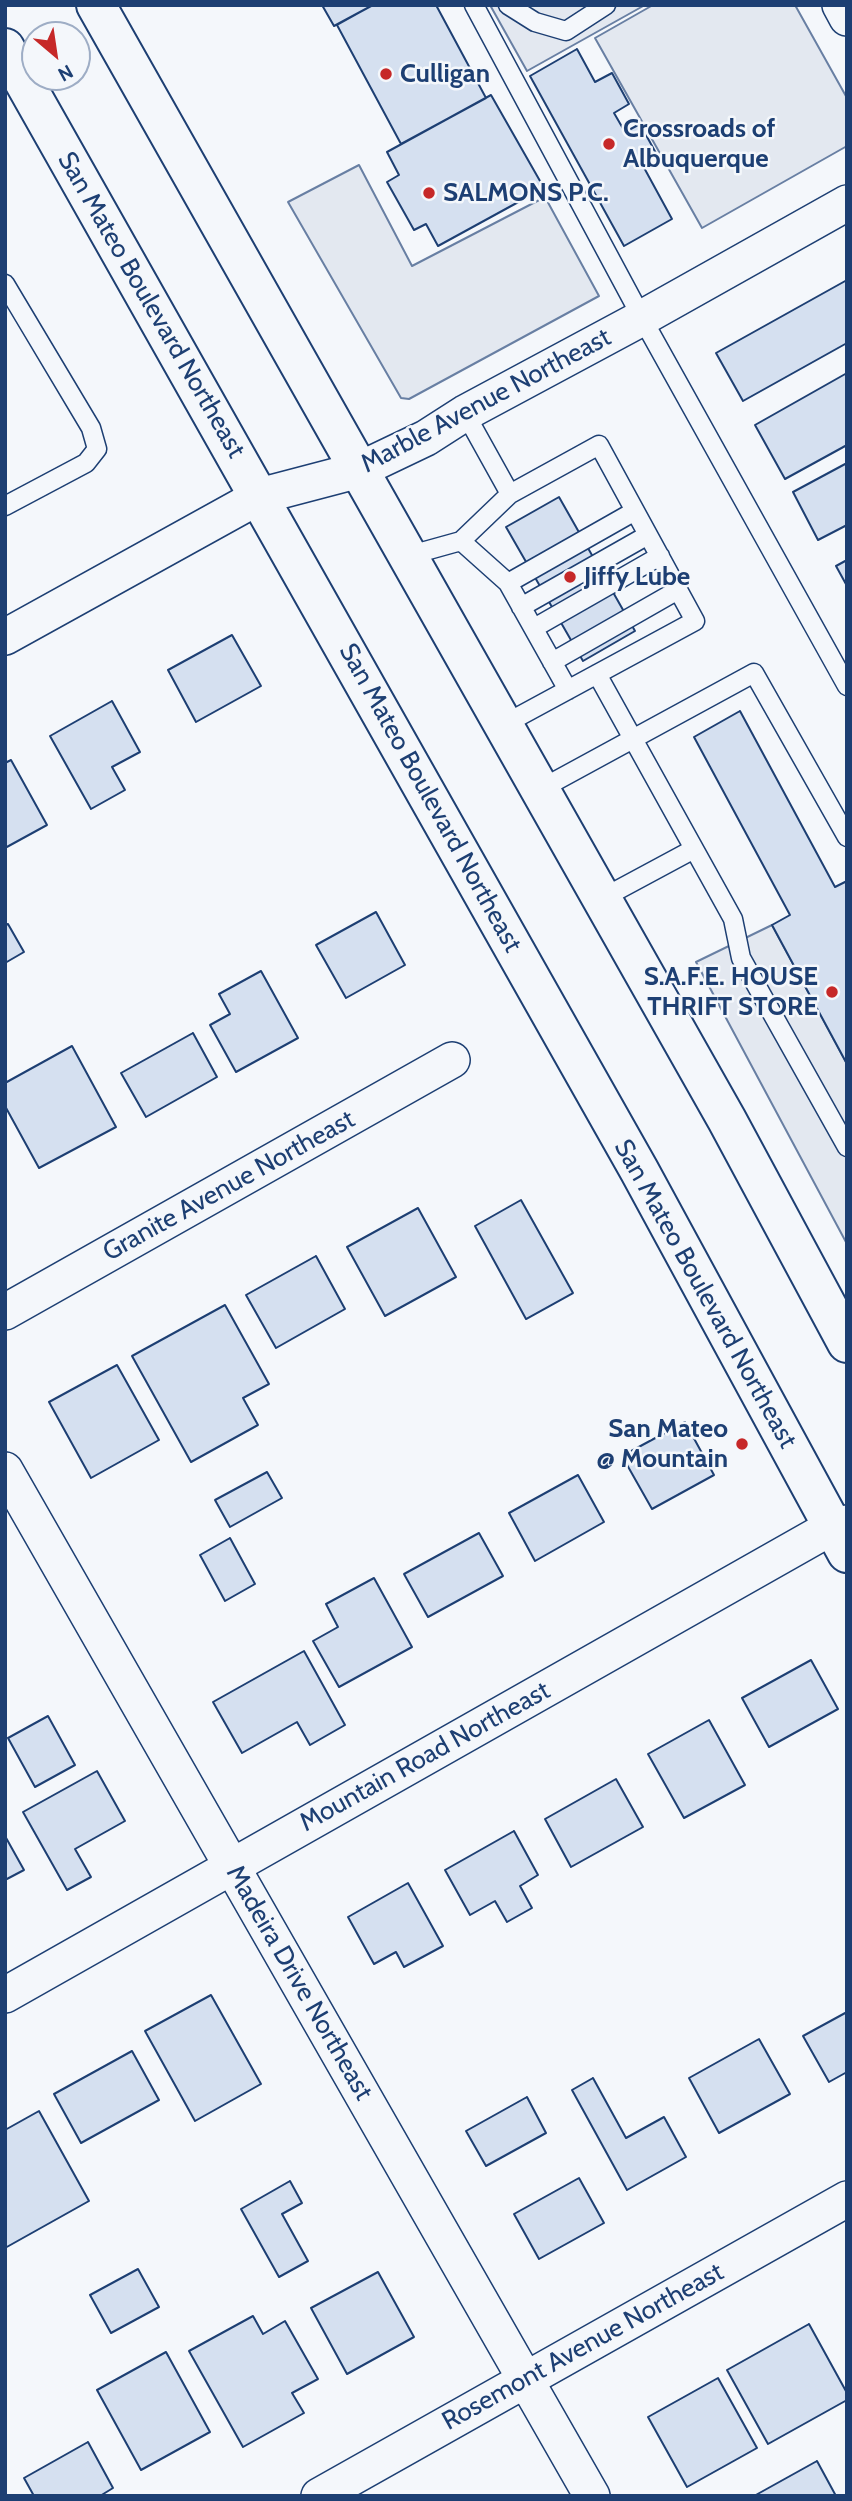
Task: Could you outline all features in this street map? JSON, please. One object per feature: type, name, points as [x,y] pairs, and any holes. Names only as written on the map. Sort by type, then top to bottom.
[{"type":"main road","points":[[96,5],[727,1120],[847,1343]]},
{"type":"main road","name":"San Mateo Boulevard Northeast","points":[[5,48],[260,496],[842,1535]]},
{"type":"street","points":[[840,5],[847,18]]},
{"type":"street","name":"Marble Avenue Northeast","points":[[5,636],[260,496],[359,470],[426,438],[465,413],[847,203]]},
{"type":"street","name":"Granite Avenue Northeast","points":[[5,1312],[452,1060]]},
{"type":"street","name":"Madeira Drive Northeast","points":[[5,1471],[592,2496]]},
{"type":"street","name":"Mountain Road Northeast","points":[[5,1995],[232,1866],[842,1535]]},
{"type":"street","name":"Rosemont Avenue Northeast","points":[[319,2496],[847,2199]]},
{"type":"lane","points":[[474,5],[642,318],[847,686]]},
{"type":"lane","points":[[508,5],[535,22],[566,31],[606,5]]},
{"type":"lane","points":[[5,285],[91,429],[96,449],[86,463],[5,506]]},
{"type":"lane","points":[[465,413],[510,494]]},
{"type":"lane","points":[[407,556],[461,541],[510,494],[599,445],[695,621],[503,725]]},
{"type":"lane","points":[[509,583],[635,511]]},
{"type":"lane","points":[[521,607],[648,535]]},
{"type":"lane","points":[[461,541],[509,583],[568,690]]},
{"type":"lane","points":[[534,628],[660,556]]},
{"type":"lane","points":[[552,662],[678,590]]},
{"type":"lane","points":[[540,790],[754,673],[847,837]]},
{"type":"lane","points":[[597,674],[733,919],[741,958],[847,1147]]},
{"type":"lane","points":[[601,900],[694,849]]},
{"type":"shaded area","points":[[490,5],[645,5],[527,71]]},
{"type":"shaded area","points":[[653,5],[795,5],[847,98],[847,146],[702,228],[595,38]]},
{"type":"shaded area","points":[[359,165],[412,266],[545,197],[599,296],[409,399],[401,398],[288,202]]},
{"type":"shaded area","points":[[772,925],[847,1064],[847,1244],[696,962]]},
{"type":"building","points":[[322,5],[373,5],[334,26]]},
{"type":"building","points":[[373,5],[436,5],[486,98],[401,144],[337,25]]},
{"type":"building","name":"Crossroads of Albuquerque","points":[[577,49],[595,82],[612,73],[629,104],[614,113],[625,132],[640,124],[657,155],[642,164],[672,219],[624,246],[530,76]]},
{"type":"building","points":[[491,95],[544,188],[438,246],[426,224],[414,230],[387,182],[399,175],[387,152]]},
{"type":"building","points":[[847,280],[847,343],[743,401],[716,353]]},
{"type":"building","points":[[847,373],[847,445],[785,479],[755,425]]},
{"type":"building","points":[[847,463],[847,525],[818,540],[793,492]]},
{"type":"building","points":[[559,497],[635,631],[583,661],[506,527]]},
{"type":"building","points":[[847,560],[847,586],[836,566]]},
{"type":"building","points":[[232,635],[261,686],[196,722],[168,670]]},
{"type":"building","points":[[112,701],[140,752],[112,767],[125,790],[91,809],[50,736]]},
{"type":"building","points":[[740,711],[835,887],[847,881],[847,1064],[772,925],[790,915],[694,737]]},
{"type":"building","points":[[11,760],[47,825],[5,848],[5,763]]},
{"type":"building","points":[[376,912],[405,965],[346,998],[316,945]]},
{"type":"building","points":[[8,924],[24,952],[5,963],[5,925]]},
{"type":"building","points":[[261,971],[298,1038],[236,1072],[210,1025],[230,1014],[219,994]]},
{"type":"building","points":[[193,1033],[217,1077],[146,1117],[121,1073]]},
{"type":"building","points":[[72,1046],[116,1127],[39,1168],[5,1106],[5,1083]]},
{"type":"building","points":[[521,1200],[573,1293],[526,1319],[475,1226]]},
{"type":"building","points":[[418,1208],[456,1277],[385,1316],[347,1247]]},
{"type":"building","points":[[316,1256],[345,1309],[276,1348],[246,1295]]},
{"type":"building","points":[[225,1305],[269,1384],[243,1398],[258,1425],[191,1462],[132,1356]]},
{"type":"building","points":[[117,1365],[159,1440],[91,1478],[49,1402]]},
{"type":"building","points":[[685,1422],[714,1475],[652,1509],[622,1456]]},
{"type":"building","points":[[267,1472],[282,1498],[230,1527],[215,1500]]},
{"type":"building","points":[[578,1475],[604,1522],[535,1561],[509,1513]]},
{"type":"building","points":[[479,1533],[503,1576],[428,1617],[404,1574]]},
{"type":"building","points":[[230,1538],[255,1584],[225,1601],[200,1555]]},
{"type":"building","points":[[374,1578],[412,1647],[339,1687],[313,1641],[338,1627],[326,1604]]},
{"type":"building","points":[[304,1651],[345,1725],[310,1745],[297,1722],[242,1753],[213,1702]]},
{"type":"building","points":[[811,1660],[838,1709],[769,1747],[742,1698]]},
{"type":"building","points":[[48,1716],[75,1765],[35,1787],[8,1738]]},
{"type":"building","points":[[709,1720],[745,1785],[684,1818],[648,1754]]},
{"type":"building","points":[[97,1771],[125,1821],[75,1849],[91,1877],[67,1890],[23,1812]]},
{"type":"building","points":[[616,1779],[643,1827],[571,1867],[545,1819]]},
{"type":"building","points":[[514,1831],[538,1875],[520,1886],[532,1908],[507,1922],[495,1901],[470,1915],[445,1870]]},
{"type":"building","points":[[5,1836],[24,1870],[5,1880]]},
{"type":"building","points":[[408,1883],[443,1946],[404,1967],[396,1952],[374,1964],[348,1917]]},
{"type":"building","points":[[211,1995],[261,2084],[195,2121],[145,2031]]},
{"type":"building","points":[[847,2012],[847,2072],[829,2082],[803,2036]]},
{"type":"building","points":[[759,2039],[790,2094],[719,2133],[689,2078]]},
{"type":"building","points":[[132,2051],[159,2100],[81,2143],[54,2094]]},
{"type":"building","points":[[593,2078],[626,2138],[664,2117],[686,2157],[627,2190],[572,2090]]},
{"type":"building","points":[[527,2097],[546,2133],[486,2166],[466,2131]]},
{"type":"building","points":[[39,2111],[89,2201],[5,2248],[5,2130]]},
{"type":"building","points":[[579,2178],[604,2223],[539,2259],[514,2214]]},
{"type":"building","points":[[290,2181],[302,2203],[282,2214],[308,2261],[279,2277],[241,2209]]},
{"type":"building","points":[[138,2269],[159,2307],[111,2333],[90,2295]]},
{"type":"building","points":[[378,2272],[414,2337],[347,2374],[311,2308]]},
{"type":"building","points":[[253,2316],[263,2334],[285,2321],[318,2379],[292,2393],[304,2413],[243,2447],[189,2351]]},
{"type":"building","points":[[809,2324],[847,2393],[847,2400],[768,2444],[727,2370]]},
{"type":"building","points":[[166,2352],[210,2432],[141,2470],[97,2390]]},
{"type":"building","points":[[718,2378],[757,2448],[687,2487],[648,2417]]},
{"type":"building","points":[[88,2442],[113,2488],[100,2496],[34,2496],[24,2478]]},
{"type":"building","points":[[817,2461],[836,2496],[754,2496]]},
{"type":"place","name":"Culligan","points":[[386,74]]},
{"type":"place","name":"Crossroads of Albuquerque","points":[[609,144]]},
{"type":"place","name":"SALMONS P.C.","points":[[429,193]]},
{"type":"place","name":"Jiffy Lube","points":[[570,577]]},
{"type":"place","name":"S.A.F.E. HOUSE THRIFT STORE","points":[[832,992]]},
{"type":"place","name":"San Mateo @ Mountain","points":[[742,1444]]}]
